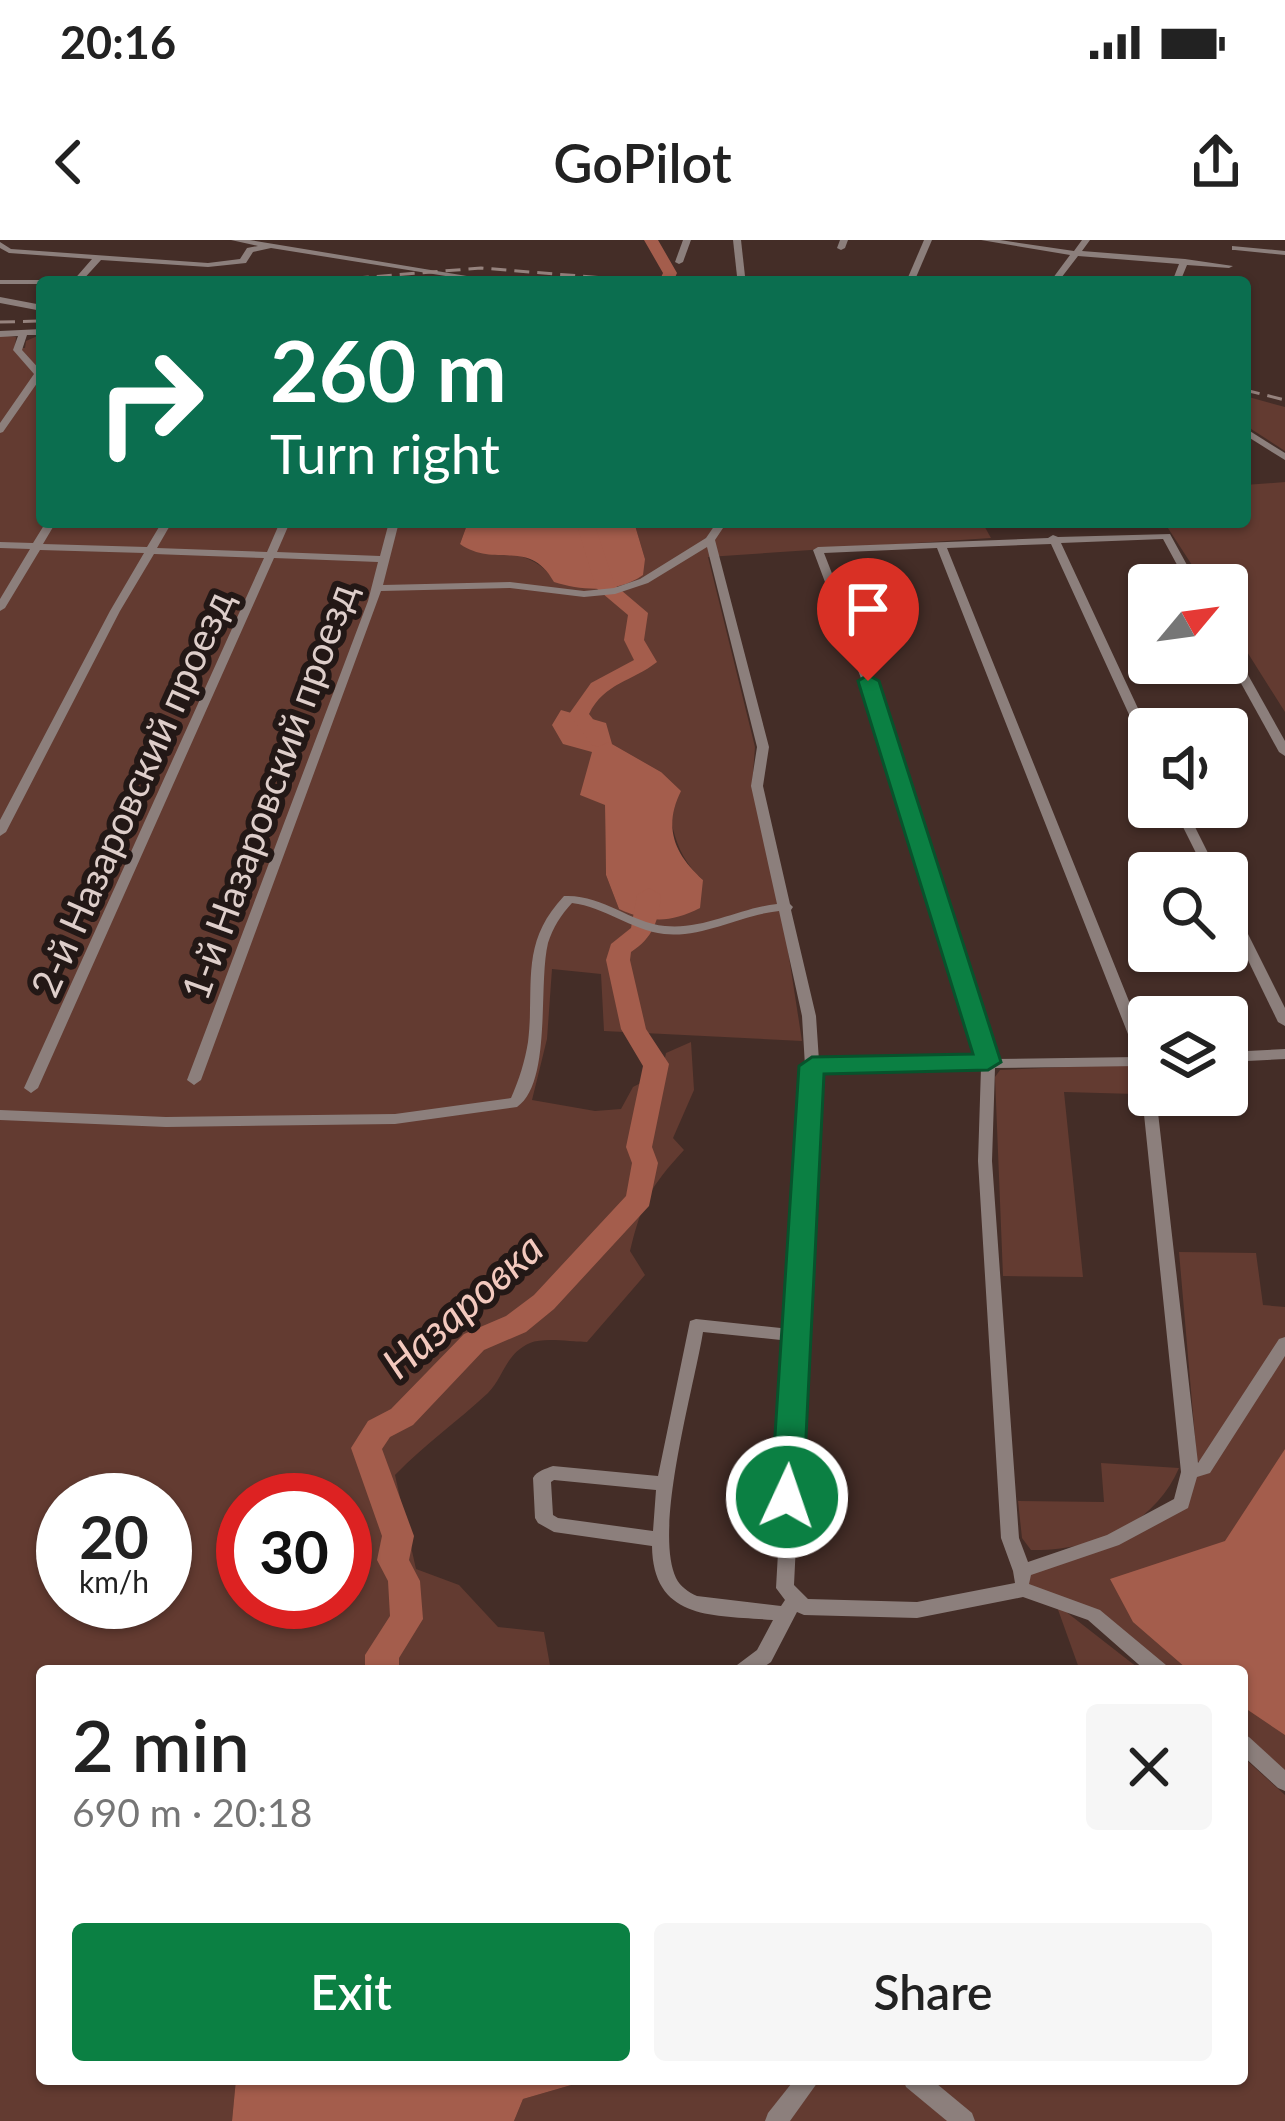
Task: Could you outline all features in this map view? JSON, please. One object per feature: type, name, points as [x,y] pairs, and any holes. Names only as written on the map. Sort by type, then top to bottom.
[{"type":"street","points":[[235,240],[461,276]]},
{"type":"street","points":[[680,262],[687,240]]},
{"type":"street","points":[[737,240],[741,276]]},
{"type":"street","points":[[913,276],[928,240]]},
{"type":"street","points":[[985,240],[1229,266]]},
{"type":"street","points":[[1058,276],[1086,240]]},
{"type":"street","points":[[0,244],[9,250],[98,258],[231,264],[243,261],[250,250],[270,246]]},
{"type":"street","points":[[1227,276],[1236,244],[1285,253]]},
{"type":"street","points":[[82,276],[98,258]]},
{"type":"street","points":[[1178,276],[1185,261]]},
{"type":"street","points":[[0,282],[36,282]]},
{"type":"street","points":[[0,300],[36,307]]},
{"type":"street","points":[[0,334],[36,332]]},
{"type":"street","points":[[23,333],[16,350],[36,371]]},
{"type":"street","points":[[0,430],[36,378]]},
{"type":"street","points":[[1251,435],[1285,457]]},
{"type":"street","points":[[1251,449],[1274,450]]},
{"type":"street","points":[[0,608],[47,528]]},
{"type":"street","points":[[0,832],[164,528]]},
{"type":"street","name":"2-й Назаровский проезд","points":[[31,1088],[282,528]]},
{"type":"street","name":"1-й Назаровский проезд","points":[[194,1080],[375,588],[392,528]]},
{"type":"street","points":[[375,588],[510,585],[584,594],[615,591],[644,581],[710,540],[718,528]]},
{"type":"street","points":[[1152,1665],[1094,1615],[1022,1580],[1010,1538],[1005,1467],[985,1161],[988,1062],[868,681],[818,550],[1166,536],[1181,564]]},
{"type":"street","points":[[1053,538],[1132,708]]},
{"type":"street","points":[[710,540],[763,747],[758,786],[809,1016],[812,1066],[783,1577],[790,1607],[764,1656],[753,1665]]},
{"type":"street","points":[[940,544],[1128,1011]]},
{"type":"street","points":[[0,545],[380,559]]},
{"type":"street","points":[[1247,684],[1285,752]]},
{"type":"street","points":[[0,1115],[166,1122],[395,1119],[517,1102],[528,1076],[535,1037],[534,985],[542,944],[552,914],[569,899],[596,900],[626,922],[670,931],[719,925],[771,907],[787,907]]},
{"type":"street","points":[[1248,947],[1285,1022]]},
{"type":"street","points":[[1248,1056],[1285,1054]]},
{"type":"street","points":[[812,1066],[1128,1061]]},
{"type":"street","points":[[796,1336],[696,1325],[657,1539],[667,1583],[682,1599],[917,1610],[1022,1580],[1149,1523],[1182,1503],[1190,1472],[1151,1116]]},
{"type":"street","points":[[1190,1472],[1204,1468],[1285,1343]]},
{"type":"street","points":[[657,1539],[554,1525],[544,1518],[542,1478],[553,1473],[666,1484]]},
{"type":"street","points":[[1248,1748],[1285,1782]]},
{"type":"street","points":[[776,2121],[804,2085]]},
{"type":"street","points":[[921,2085],[964,2121]]},
{"type":"shaded area","points":[[0,335],[16,337],[15,348],[25,348],[26,341],[36,337],[36,528],[466,528],[460,544],[525,558],[555,582],[645,559],[636,528],[985,528],[991,538],[708,557],[755,747],[752,786],[782,912],[802,1041],[604,1031],[601,974],[552,969],[547,1039],[532,1100],[595,1111],[621,1109],[633,1087],[662,1072],[666,1053],[691,1042],[694,1090],[673,1138],[684,1150],[655,1185],[639,1220],[630,1251],[645,1275],[587,1342],[543,1340],[522,1348],[488,1393],[395,1475],[416,1569],[459,1585],[498,1627],[544,1632],[550,1665],[393,1665],[382,1655],[364,1665],[36,1665],[36,2085],[235,2085],[232,2121],[0,2121]],"holes":[[[612,744],[661,772],[683,856],[703,880],[619,909],[606,875],[605,804],[592,752]]]},
{"type":"shaded area","points":[[1251,398],[1285,407],[1285,451],[1251,429]]},
{"type":"shaded area","points":[[1285,482],[1285,712],[1248,653],[1248,564],[1191,564],[1168,528],[1251,528],[1251,485]]},
{"type":"shaded area","points":[[466,528],[636,528],[645,559],[643,575],[623,585],[577,587],[554,582],[534,561],[486,554],[460,544]]},
{"type":"shaded area","points":[[561,710],[606,723],[612,744],[661,772],[681,791],[672,828],[679,850],[703,880],[700,908],[660,919],[619,909],[606,875],[605,805],[580,795],[592,752],[563,744],[552,725]]},
{"type":"shaded area","points":[[1128,1064],[1128,1094],[1064,1092],[1083,1277],[1003,1276],[995,1077],[1000,1070]]},
{"type":"shaded area","points":[[1179,1252],[1256,1253],[1263,1305],[1285,1307],[1285,1782],[1248,1748],[1248,1665],[1152,1665],[1094,1615],[1023,1589],[1022,1571],[1058,1560],[1182,1503],[1190,1472],[1204,1467],[1197,1460]]},
{"type":"shaded area","points":[[1285,1449],[1285,1735],[1248,1710],[1248,1665],[1183,1665],[1133,1622],[1110,1579],[1225,1541]]},
{"type":"shaded area","points":[[1101,1463],[1179,1468],[1154,1505],[1118,1531],[1076,1546],[1031,1550],[1022,1538],[1018,1501],[1104,1502]]},
{"type":"shaded area","points":[[1056,1604],[1134,1665],[1078,1665]]},
{"type":"shaded area","points":[[1248,1761],[1285,1795],[1285,2121],[514,2121],[523,2099],[571,2085],[1248,2085]]},
{"type":"shaded area","points":[[235,2085],[571,2085],[523,2099],[514,2121],[232,2121]]},
{"type":"waterway","name":"Назаровка","points":[[651,240],[669,276]]},
{"type":"waterway","name":"Назаровка","points":[[587,528],[606,588],[638,613],[634,640],[647,662],[606,681],[584,703],[579,714],[599,741]]},
{"type":"waterway","name":"Назаровка","points":[[382,1665],[382,1655],[407,1619],[404,1581],[393,1560],[398,1536],[366,1448],[379,1429],[402,1417],[474,1342],[516,1324],[544,1302],[639,1199],[645,1163],[639,1147],[656,1064],[633,1029],[618,960],[619,949],[643,928],[649,895]]},
{"type":"railway","points":[[382,276],[481,268],[580,276]]},
{"type":"railway","points":[[0,322],[36,321]]},
{"type":"railway","points":[[1251,392],[1285,400]]},
{"type":"route","points":[[787,1497],[812,1066],[988,1062],[868,681]]}]
